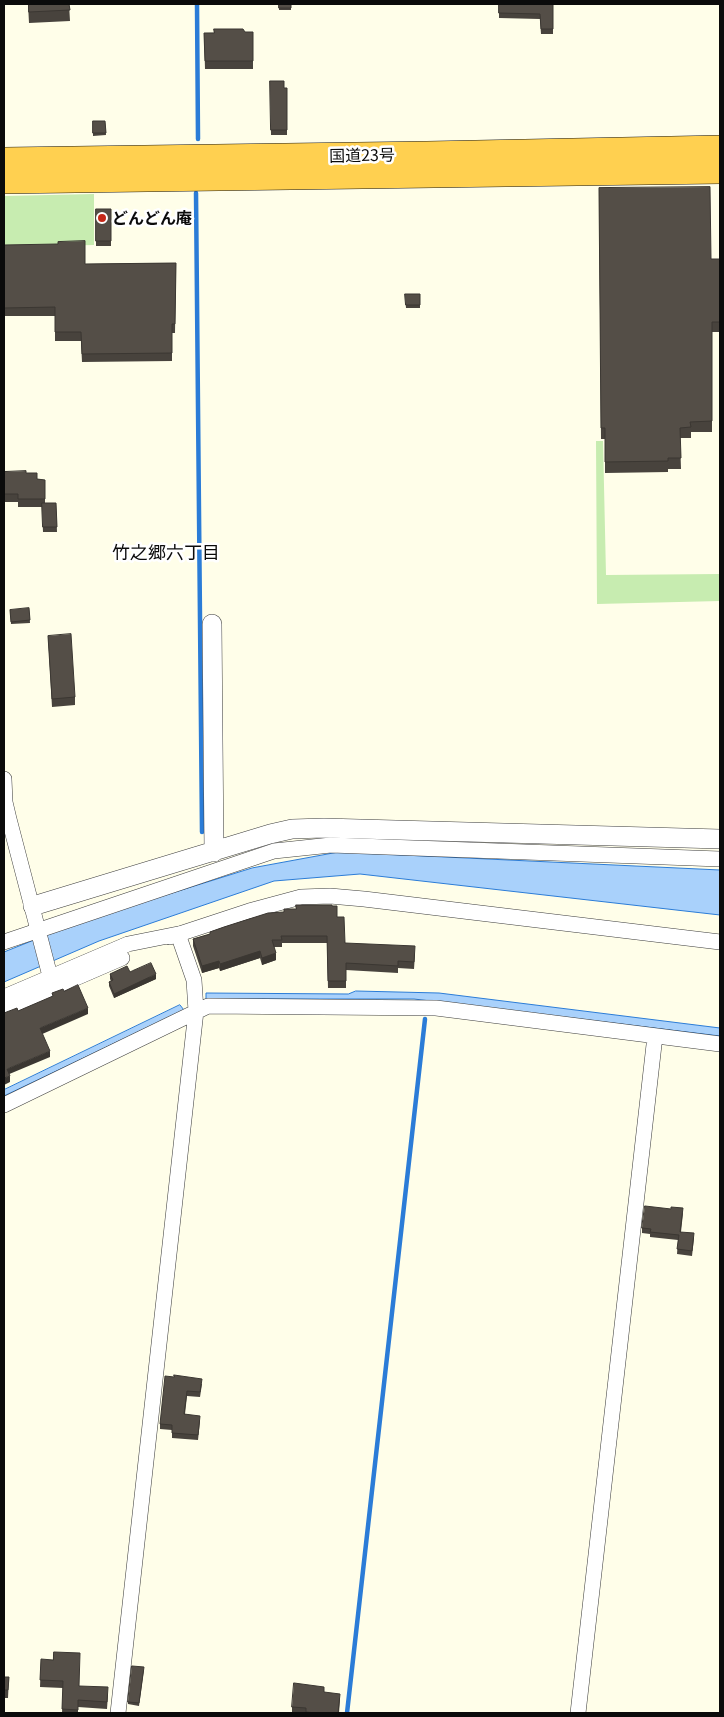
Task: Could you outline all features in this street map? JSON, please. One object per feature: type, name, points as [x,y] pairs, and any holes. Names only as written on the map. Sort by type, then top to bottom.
[{"type":"highway","name":"国道23号","points":[[4,160],[720,148]]},
{"type":"highway","name":"国道23号","points":[[4,182],[720,171]]},
{"type":"street","points":[[212,624],[214,852]]},
{"type":"street","points":[[4,779],[9,819],[49,973]]},
{"type":"street","points":[[32,906],[292,829],[324,828],[720,839]]},
{"type":"street","points":[[4,942],[274,851],[331,845],[720,859]]},
{"type":"street","points":[[4,1009],[178,934],[249,911],[301,897],[330,896],[364,899],[720,942]]},
{"type":"street","points":[[4,997],[49,973],[128,944],[178,934]]},
{"type":"street","points":[[118,1713],[196,1011],[194,980],[178,934]]},
{"type":"street","points":[[4,1104],[208,1006],[419,1007],[720,1044]]},
{"type":"street","points":[[578,1713],[655,1036]]},
{"type":"green space","points":[[94,194],[94,245],[4,247],[4,196]]},
{"type":"green space","points":[[596,441],[603,441],[606,575],[720,574],[720,601],[597,604]]},
{"type":"water","points":[[339,852],[720,870],[720,915],[360,874],[274,881],[99,941],[4,982],[4,952],[79,922],[252,868]]},
{"type":"water","points":[[356,991],[439,993],[720,1028],[720,1036],[414,999],[206,999],[206,993],[348,994]]},
{"type":"water","points":[[180,1005],[184,1010],[4,1096],[4,1090]]},
{"type":"building","points":[[29,4],[69,4],[70,10],[29,12]]},
{"type":"building","points":[[279,4],[291,4],[291,8],[279,8]]},
{"type":"building","points":[[499,4],[553,4],[553,29],[541,29],[540,14],[499,13]]},
{"type":"building","points":[[214,29],[243,29],[245,32],[253,32],[253,61],[205,61],[204,33],[214,33]]},
{"type":"building","points":[[270,81],[284,81],[284,88],[287,88],[287,130],[271,130]]},
{"type":"building","points":[[93,121],[105,121],[106,133],[93,133]]},
{"type":"building","points":[[710,187],[711,259],[720,259],[720,322],[712,322],[712,421],[690,422],[691,427],[680,428],[681,458],[668,458],[668,461],[605,462],[605,428],[601,428],[599,188]]},
{"type":"building","points":[[96,209],[111,209],[111,241],[96,241]]},
{"type":"building","points":[[85,241],[85,264],[176,263],[175,324],[172,324],[172,353],[82,354],[81,332],[55,332],[55,307],[4,308],[4,245],[58,244],[58,242]]},
{"type":"building","points":[[405,294],[420,294],[420,305],[406,305]]},
{"type":"building","points":[[26,471],[26,473],[37,473],[37,479],[45,480],[45,499],[18,499],[18,494],[4,494],[4,472]]},
{"type":"building","points":[[42,503],[56,503],[57,527],[43,527]]},
{"type":"building","points":[[29,608],[30,620],[11,622],[10,610]]},
{"type":"building","points":[[71,634],[75,697],[52,699],[48,636]]},
{"type":"building","points":[[296,905],[337,906],[337,917],[344,917],[345,943],[415,946],[414,962],[398,961],[398,966],[346,963],[346,981],[328,981],[327,936],[281,936],[282,940],[272,940],[276,953],[262,958],[260,951],[220,964],[219,961],[202,966],[193,939],[268,913],[284,912],[284,909],[296,909]]},
{"type":"building","points":[[151,963],[156,974],[114,994],[109,982],[113,980],[110,974],[127,966],[130,972]]},
{"type":"building","points":[[78,985],[88,1008],[40,1028],[50,1051],[7,1069],[10,1076],[4,1078],[4,1013],[17,1008],[18,1011],[53,996],[52,993],[63,989],[64,991]]},
{"type":"building","points":[[645,1206],[671,1209],[671,1207],[683,1208],[680,1232],[694,1233],[692,1251],[677,1249],[679,1235],[650,1232],[651,1229],[642,1228]]},
{"type":"building","points":[[174,1375],[202,1379],[200,1392],[187,1391],[184,1414],[200,1416],[198,1435],[172,1433],[172,1425],[160,1424],[165,1376],[174,1377]]},
{"type":"building","points":[[54,1652],[80,1653],[79,1686],[108,1687],[107,1702],[78,1700],[78,1710],[62,1709],[63,1681],[40,1680],[41,1659],[53,1660]]},
{"type":"building","points":[[132,1666],[144,1667],[139,1703],[128,1702]]},
{"type":"building","points":[[4,1677],[9,1677],[8,1690],[4,1690]]},
{"type":"building","points":[[294,1683],[324,1687],[324,1692],[340,1694],[338,1713],[306,1712],[306,1708],[292,1707]]},
{"type":"waterway","points":[[197,4],[198,139]]},
{"type":"waterway","points":[[196,193],[202,832]]},
{"type":"waterway","points":[[347,1713],[425,1019]]},
{"type":"place","name":"どんどん庵","points":[[102,218]]},
{"type":"district","name":"竹之郷六丁目","points":[[166,552]]}]
